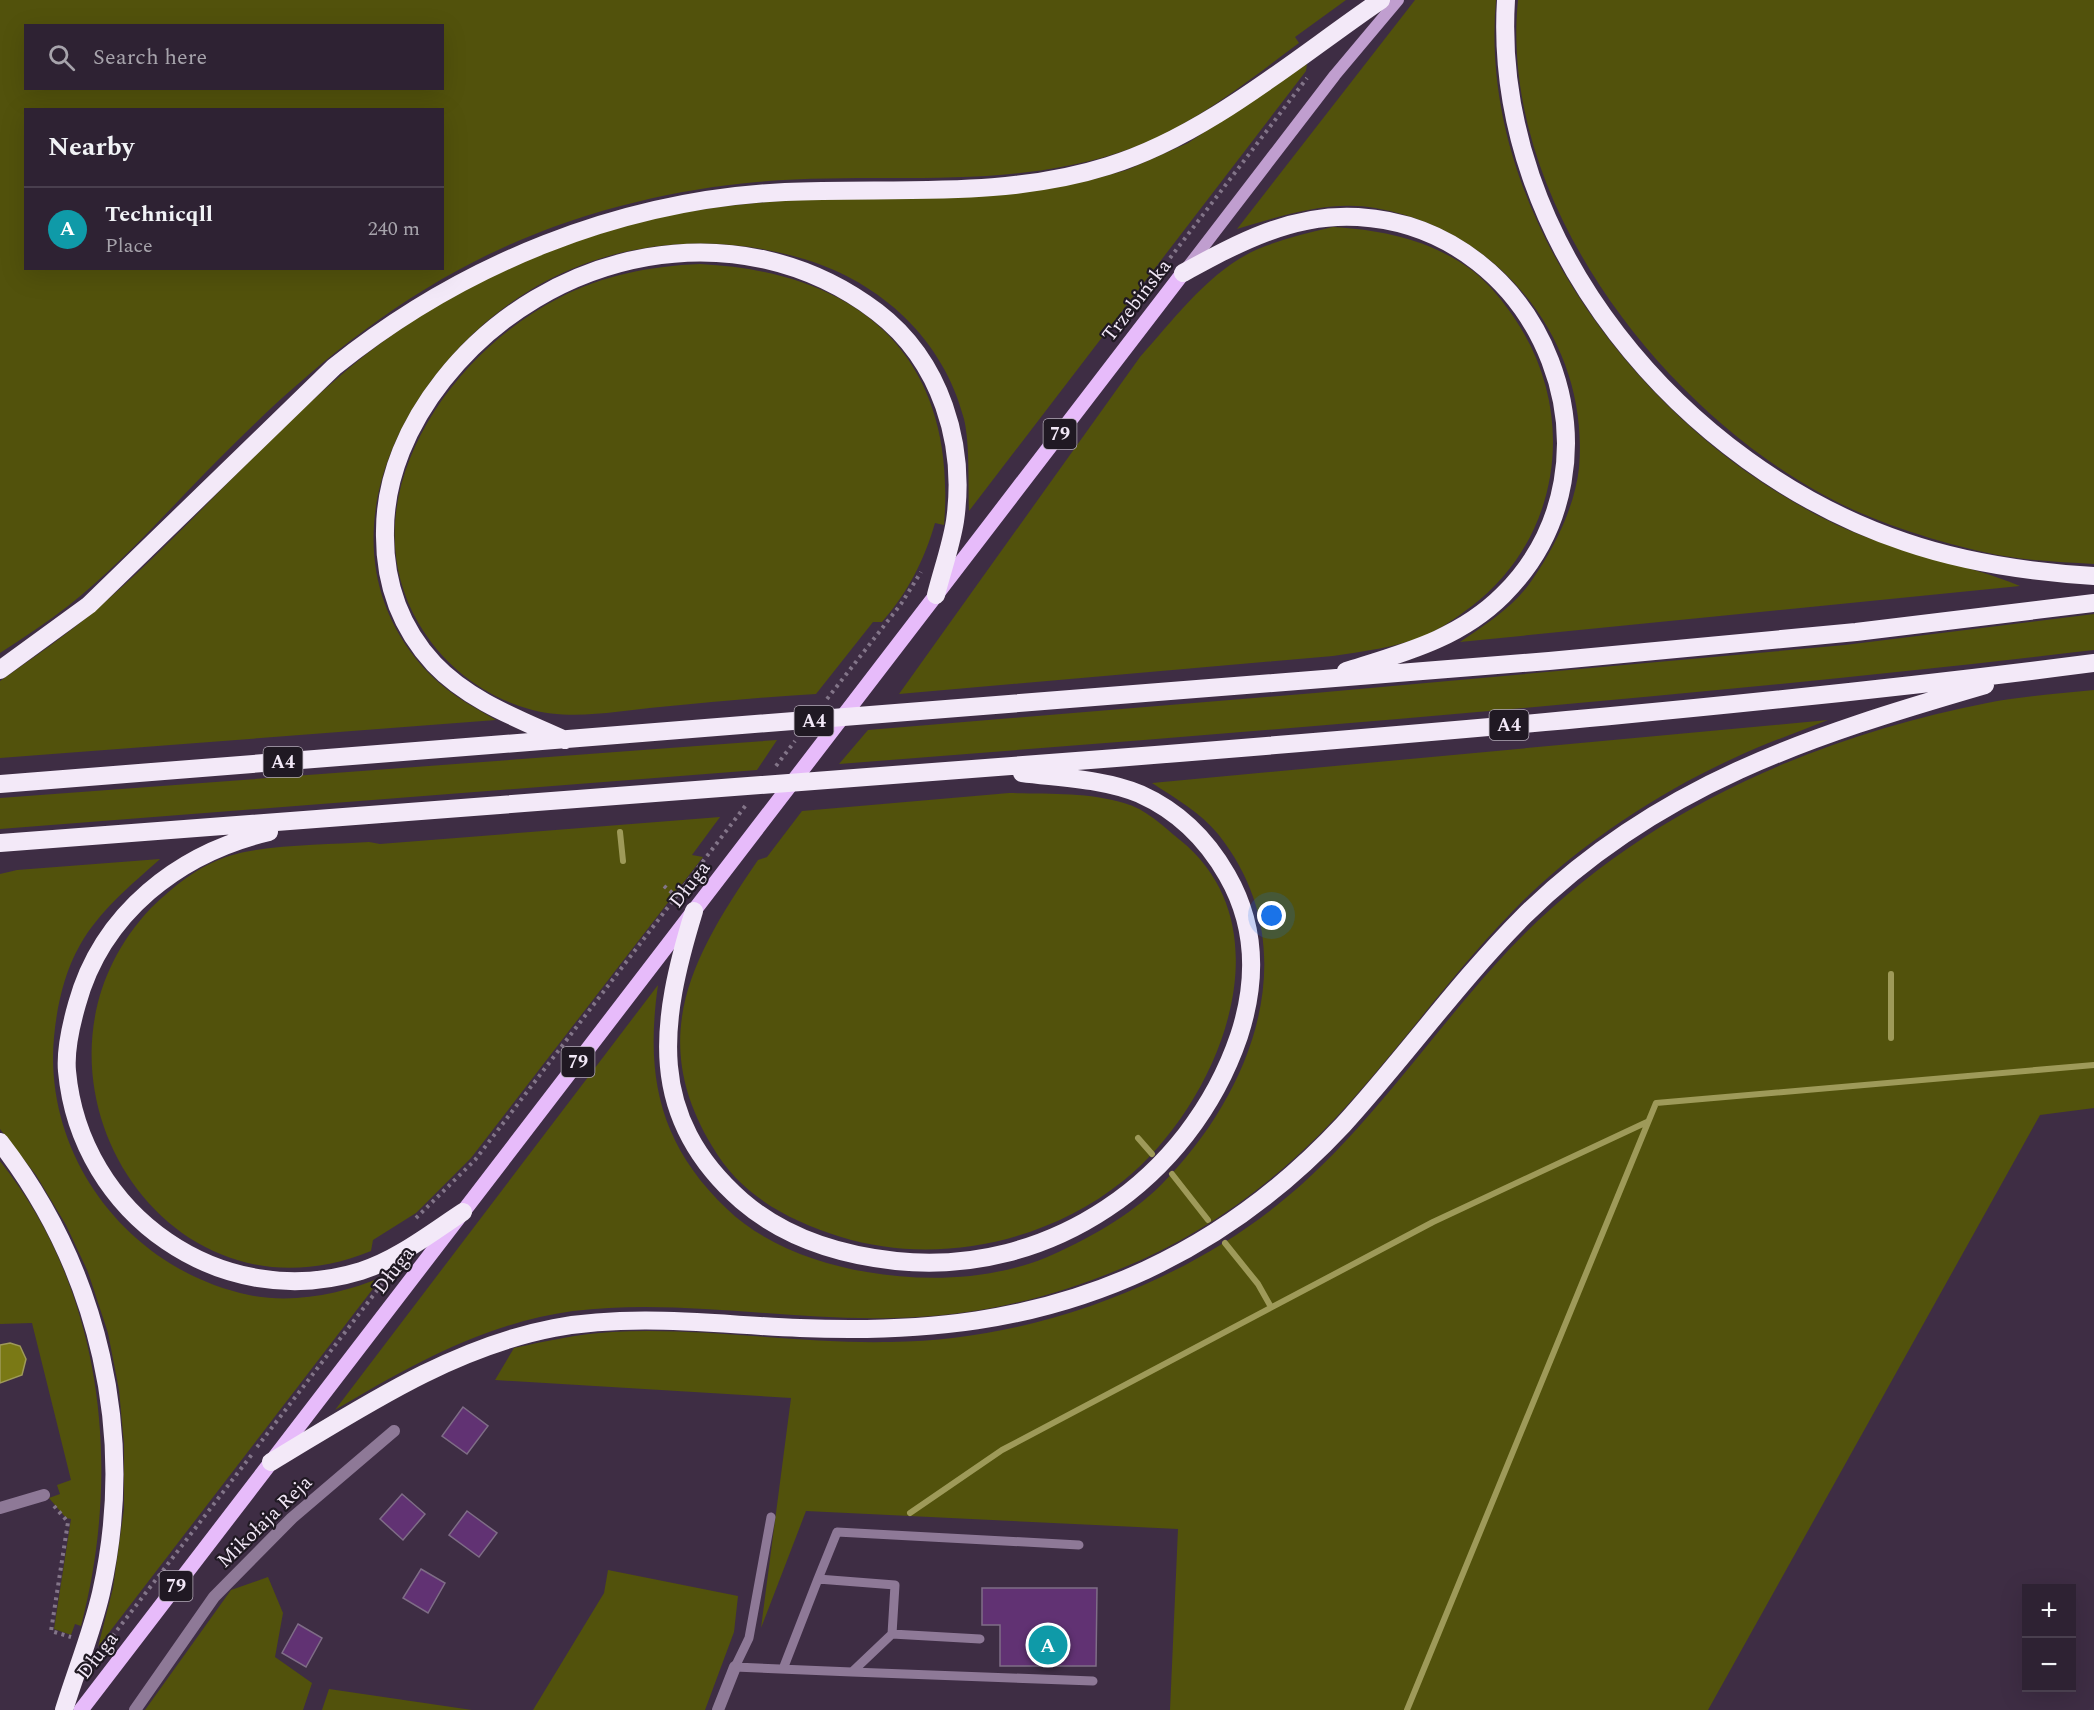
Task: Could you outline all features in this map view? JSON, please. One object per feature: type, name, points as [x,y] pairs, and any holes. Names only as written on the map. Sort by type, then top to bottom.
[{"type":"highway","points":[[0,670],[96,598],[334,367],[372,337],[420,305],[479,273],[592,226],[690,202],[785,192],[994,188],[1040,182],[1106,167],[1155,149],[1206,121],[1381,0]]},
{"type":"highway","points":[[1506,0],[1506,55],[1511,104],[1540,201],[1565,253],[1589,292],[1633,351],[1679,403],[1718,437],[1764,472],[1804,496],[1867,527],[1904,542],[1965,559],[2019,569],[2094,576]]},
{"type":"highway","points":[[1183,273],[1262,232],[1305,221],[1355,216],[1414,228],[1463,252],[1492,273],[1506,287],[1535,327],[1558,382],[1566,432],[1558,506],[1546,532],[1520,576],[1483,612],[1442,639],[1314,681]]},
{"type":"highway","points":[[566,740],[474,696],[434,663],[415,640],[397,606],[389,580],[385,521],[387,495],[404,443],[418,415],[441,382],[477,342],[512,313],[578,276],[604,267],[655,256],[739,254],[768,260],[833,283],[887,320],[928,368],[951,426],[957,466],[955,525],[936,595]]},
{"type":"highway","name":"A4","points":[[0,784],[1314,681],[1720,646],[2094,603]]},
{"type":"highway","name":"A4","points":[[0,843],[984,769],[1723,705],[2094,663]]},
{"type":"highway","points":[[271,1462],[411,1380],[454,1359],[518,1336],[601,1321],[660,1320],[893,1331],[940,1327],[1050,1305],[1145,1271],[1229,1224],[1305,1162],[1347,1121],[1524,917],[1572,874],[1616,840],[1689,794],[1792,746],[1859,722],[2033,671]]},
{"type":"highway","points":[[694,911],[677,966],[669,1005],[666,1045],[668,1066],[672,1090],[687,1129],[711,1170],[728,1188],[772,1223],[795,1235],[851,1255],[940,1262],[1034,1246],[1059,1236],[1125,1197],[1168,1158],[1198,1121],[1221,1080],[1240,1031],[1252,978],[1252,943],[1242,905],[1220,862],[1196,832],[1161,805],[1115,786],[984,769]]},
{"type":"highway","points":[[327,819],[241,839],[204,855],[160,880],[112,928],[95,954],[82,984],[69,1040],[67,1069],[81,1132],[105,1178],[122,1201],[158,1236],[200,1262],[252,1278],[310,1279],[362,1270],[384,1262],[463,1212]]},
{"type":"highway","points":[[0,1142],[20,1167],[52,1220],[77,1274],[96,1328],[107,1377],[114,1433],[111,1536],[101,1594],[64,1710]]},
{"type":"main road","name":"Trzebińska","points":[[738,855],[1335,75],[1398,0]]},
{"type":"main road","name":"Długa","points":[[81,1710],[738,855]]},
{"type":"street","name":"Mikołaja Reja","points":[[135,1710],[214,1597],[292,1518],[394,1431]]},
{"type":"street","points":[[0,1508],[44,1495]]},
{"type":"street","points":[[718,1710],[735,1667]]},
{"type":"lane","points":[[771,1517],[749,1638],[735,1667],[1093,1681]]},
{"type":"lane","points":[[783,1669],[837,1532],[1079,1545]]},
{"type":"lane","points":[[818,1579],[895,1585],[892,1634],[852,1672]]},
{"type":"lane","points":[[892,1634],[980,1639]]},
{"type":"path","points":[[1169,259],[1319,62],[1310,49]]},
{"type":"path","points":[[882,627],[901,604],[922,570]]},
{"type":"path","points":[[664,886],[676,896]]},
{"type":"path","points":[[44,1495],[68,1522],[51,1631],[72,1638]]},
{"type":"shaded area","points":[[0,0],[1346,0],[1295,37],[1299,43],[1211,107],[1164,134],[1114,154],[1070,165],[981,176],[802,179],[696,190],[636,202],[576,219],[479,259],[405,302],[370,326],[302,380],[218,460],[113,567],[51,618],[0,653]]},
{"type":"shaded area","points":[[1415,0],[1496,0],[1497,83],[1515,164],[1547,242],[1591,316],[1646,383],[1708,442],[1776,492],[1848,530],[2020,586],[1460,642],[1499,614],[1525,590],[1555,541],[1573,497],[1579,468],[1578,421],[1569,377],[1552,335],[1528,298],[1497,266],[1461,240],[1420,220],[1375,208],[1340,206],[1305,211],[1237,229]]},
{"type":"shaded area","points":[[1518,0],[2094,0],[2094,564],[2026,559],[1986,553],[1910,531],[1856,511],[1789,474],[1724,426],[1664,368],[1612,303],[1568,231],[1537,156],[1519,78]]},
{"type":"shaded area","points":[[1307,64],[1306,71],[969,511],[966,429],[955,390],[925,340],[883,299],[832,269],[772,251],[706,243],[673,244],[608,256],[546,281],[498,312],[455,352],[419,399],[392,451],[376,505],[375,560],[389,615],[430,675],[476,709],[496,720],[0,758],[0,681],[96,610],[164,547],[295,417],[364,356],[428,311],[462,292],[497,274],[570,244],[608,231],[670,215],[747,204],[1087,181],[1127,170],[1188,143]]},
{"type":"shaded area","points":[[1333,227],[1389,234],[1424,244],[1457,260],[1479,276],[1501,300],[1515,319],[1535,355],[1548,393],[1553,432],[1551,472],[1542,509],[1526,545],[1502,578],[1472,606],[1438,629],[1403,643],[1380,648],[1333,656],[899,694],[1140,357],[1180,312],[1209,282],[1241,258],[1276,242]]},
{"type":"shaded area","points":[[700,264],[757,271],[808,285],[852,306],[888,334],[915,371],[934,414],[944,466],[944,525],[935,523],[914,576],[891,611],[882,622],[873,622],[816,694],[577,715],[545,713],[496,696],[466,677],[440,653],[419,624],[400,577],[395,529],[402,482],[420,436],[446,394],[480,356],[518,323],[559,298],[593,283],[628,273]]},
{"type":"shaded area","points":[[2094,614],[2094,650],[1624,699],[839,764],[868,730],[1315,693],[1845,645]]},
{"type":"shaded area","points":[[2094,690],[2094,1108],[2040,1115],[1708,1710],[1170,1710],[1178,1529],[806,1511],[761,1628],[791,1398],[495,1380],[514,1348],[587,1334],[647,1331],[717,1333],[821,1341],[926,1341],[995,1332],[1029,1324],[1063,1315],[1129,1291],[1206,1254],[1263,1216],[1306,1181],[1335,1153],[1390,1091],[1494,966],[1544,915],[1599,869],[1657,829],[1718,794],[1782,765],[1849,739],[1917,719],[1987,703]]},
{"type":"shaded area","points":[[1828,720],[1756,748],[1679,786],[1626,818],[1576,854],[1503,921],[1374,1075],[1298,1155],[1227,1212],[1148,1257],[1093,1280],[1037,1297],[981,1310],[922,1317],[853,1318],[653,1307],[573,1311],[541,1317],[509,1325],[450,1348],[392,1377],[335,1410],[658,985],[654,1018],[654,1049],[656,1079],[662,1107],[672,1134],[686,1159],[704,1184],[741,1221],[792,1251],[830,1264],[867,1272],[934,1278],[1002,1271],[1045,1258],[1091,1236],[1135,1207],[1161,1185],[1194,1148],[1222,1107],[1243,1063],[1258,1017],[1264,971],[1260,924],[1245,878],[1211,826],[1187,806],[1152,783]]},
{"type":"shaded area","points":[[777,740],[757,770],[0,829],[0,798]]},
{"type":"shaded area","points":[[1009,793],[1082,795],[1110,799],[1140,809],[1180,840],[1214,877],[1231,921],[1236,968],[1228,1016],[1211,1064],[1187,1109],[1157,1149],[1123,1181],[1093,1202],[1060,1220],[1025,1234],[988,1243],[951,1248],[914,1249],[877,1245],[841,1237],[785,1214],[752,1192],[724,1164],[712,1146],[692,1106],[682,1068],[680,1032],[686,997],[697,963],[714,929],[758,860],[767,857],[802,811]]},
{"type":"shaded area","points":[[720,817],[692,855],[703,857],[471,1158],[416,1213],[373,1240],[371,1251],[295,1268],[226,1256],[169,1223],[125,1172],[99,1109],[92,1041],[108,972],[151,908],[207,865],[245,852],[280,847],[369,842],[380,844]]},
{"type":"shaded area","points":[[160,859],[116,899],[96,921],[74,956],[62,990],[54,1037],[54,1082],[63,1125],[79,1165],[103,1202],[132,1234],[167,1261],[206,1282],[266,1298],[300,1298],[334,1293],[382,1277],[98,1647],[113,1588],[124,1509],[124,1444],[119,1390],[108,1333],[88,1272],[66,1225],[36,1175],[0,1129],[0,874],[17,870]]},
{"type":"shaded area","points":[[0,1161],[35,1212],[62,1267],[82,1324],[95,1384],[101,1444],[100,1506],[94,1566],[81,1626],[75,1624],[71,1635],[54,1629],[71,1519],[66,1518],[49,1498],[60,1494],[57,1485],[71,1480],[32,1323],[0,1324]]},
{"type":"shaded area","points":[[10,1343],[20,1346],[26,1359],[22,1375],[0,1383],[0,1345]]},
{"type":"shaded area","points":[[608,1570],[738,1596],[734,1632],[705,1710],[533,1710],[604,1593]]},
{"type":"shaded area","points":[[268,1577],[283,1613],[275,1657],[312,1683],[303,1710],[145,1710],[231,1590]]},
{"type":"shaded area","points":[[329,1689],[472,1710],[322,1710]]},
{"type":"building","points":[[463,1407],[488,1426],[467,1454],[442,1436]]},
{"type":"building","points":[[402,1494],[425,1514],[403,1540],[380,1519]]},
{"type":"building","points":[[467,1511],[497,1533],[479,1557],[449,1535]]},
{"type":"building","points":[[421,1569],[445,1583],[428,1613],[403,1598]]},
{"type":"building","points":[[982,1588],[1097,1588],[1096,1666],[1000,1666],[1000,1625],[982,1625]]},
{"type":"building","points":[[298,1624],[322,1638],[306,1667],[282,1653]]},
{"type":"waterway","points":[[620,832],[623,861]]},
{"type":"waterway","points":[[1891,974],[1891,1038]]},
{"type":"waterway","points":[[1407,1710],[1656,1103],[2094,1065]]},
{"type":"waterway","points":[[910,1513],[1002,1450],[1433,1222],[1647,1122]]},
{"type":"waterway","points":[[1138,1138],[1152,1154]]},
{"type":"waterway","points":[[1172,1174],[1208,1220]]},
{"type":"waterway","points":[[1225,1243],[1258,1284],[1271,1307]]},
{"type":"place","name":"Technicqll","points":[[1048,1645]]}]
